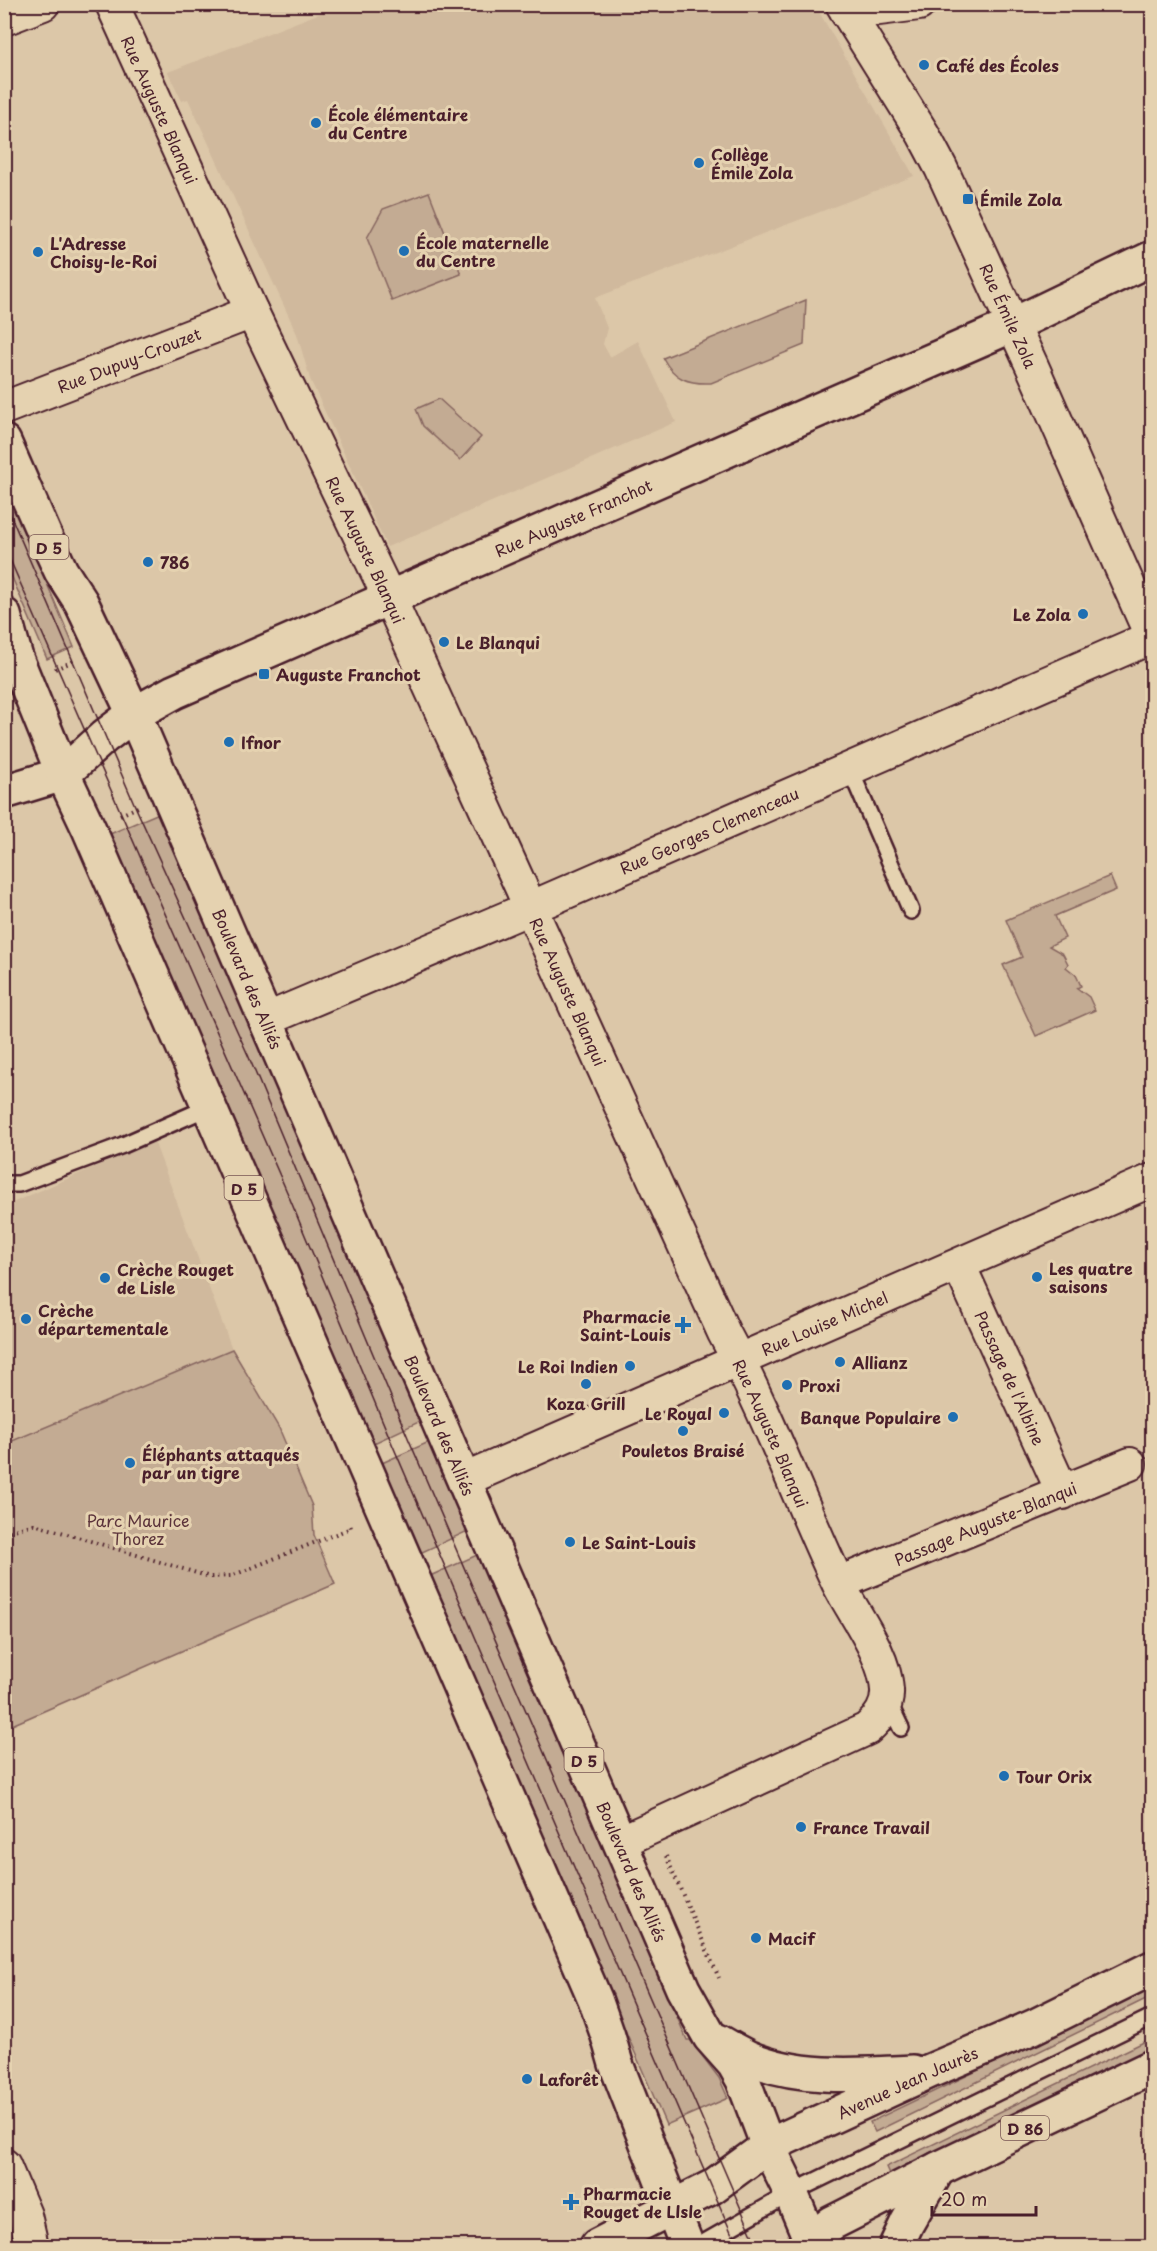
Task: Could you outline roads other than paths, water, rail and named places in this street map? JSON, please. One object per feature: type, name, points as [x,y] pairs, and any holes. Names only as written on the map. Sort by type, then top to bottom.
[{"type":"main road","name":"Rue Auguste Franchot","points":[[63,774],[105,736],[134,714],[174,692],[390,597],[1020,339],[1152,258]]},
{"type":"main road","name":"Boulevard des Alliés","points":[[4,442],[61,571],[81,602],[134,714],[683,1989],[710,2037],[734,2064],[743,2080],[768,2146],[791,2193]]},
{"type":"main road","name":"D 5","points":[[4,615],[13,649],[63,774],[595,1999],[616,2064],[687,2247]]},
{"type":"main road","points":[[4,792],[63,774]]},
{"type":"main road","name":"Avenue Jean Jaurès","points":[[597,2247],[728,2177],[768,2146],[930,2071],[1033,2027],[1152,1968]]},
{"type":"main road","points":[[710,2037],[748,2058],[817,2073],[856,2075],[930,2071]]},
{"type":"main road","name":"D 86","points":[[809,2245],[832,2223],[938,2169],[1152,2067]]},
{"type":"main road","points":[[896,2247],[938,2169]]},
{"type":"main road","name":"D 5","points":[[791,2193],[809,2245]]},
{"type":"street","points":[[4,19],[43,4]]},
{"type":"street","name":"Rue Auguste Blanqui","points":[[112,4],[252,312],[390,597],[724,1333],[739,1360],[838,1583],[875,1650],[883,1671],[886,1699]]},
{"type":"street","points":[[845,9],[919,4]]},
{"type":"street","name":"Rue Émile Zola","points":[[845,9],[886,73],[941,168],[1020,339],[1152,637]]},
{"type":"street","name":"Rue Dupuy-Crouzet","points":[[4,408],[252,312]]},
{"type":"street","name":"Rue Georges Clemenceau","points":[[265,1020],[530,908],[1152,637]]},
{"type":"street","name":"Rue Louise Michel","points":[[464,1480],[1152,1180]]},
{"type":"street","name":"Passage de l'Albine","points":[[959,1264],[1063,1493]]},
{"type":"street","name":"Passage Auguste-Blanqui","points":[[838,1583],[1130,1464]]},
{"type":"street","points":[[620,1842],[867,1729],[884,1710],[886,1699]]},
{"type":"street","points":[[4,2165],[25,2215],[32,2247]]},
{"type":"lane","points":[[850,769],[911,910]]},
{"type":"lane","points":[[4,1184],[19,1184],[123,1145],[209,1107]]},
{"type":"lane","points":[[886,1699],[901,1728]]},
{"type":"lane","name":"D 86","points":[[698,2247],[791,2193],[1152,2017]]},
{"type":"tram line","points":[[4,500],[136,808],[248,1055],[409,1440],[757,2246]]},
{"type":"tram line","points":[[4,546],[287,1192],[393,1446],[737,2246]]},
{"type":"place","name":"Café des Écoles","points":[[924,65]]},
{"type":"place","name":"École élémentaire du Centre","points":[[316,123]]},
{"type":"place","name":"Collège Émile Zola","points":[[699,163]]},
{"type":"place","name":"Émile Zola","points":[[968,199]]},
{"type":"place","name":"École maternelle du Centre","points":[[404,251]]},
{"type":"place","name":"L'Adresse Choisy-le-Roi","points":[[38,252]]},
{"type":"place","name":"786","points":[[148,562]]},
{"type":"place","name":"Le Zola","points":[[1083,614]]},
{"type":"place","name":"Le Blanqui","points":[[444,642]]},
{"type":"place","name":"Auguste Franchot","points":[[264,674]]},
{"type":"place","name":"Ifnor","points":[[229,742]]},
{"type":"place","name":"Les quatre saisons","points":[[1037,1277]]},
{"type":"place","name":"Crèche Rouget de Lisle","points":[[105,1278]]},
{"type":"place","name":"Crèche départementale","points":[[26,1319]]},
{"type":"place","name":"Pharmacie Saint-Louis","points":[[683,1325]]},
{"type":"place","name":"Allianz","points":[[840,1362]]},
{"type":"place","name":"Le Roi Indien","points":[[630,1366]]},
{"type":"place","name":"Koza Grill","points":[[586,1384]]},
{"type":"place","name":"Proxi","points":[[787,1385]]},
{"type":"place","name":"Le Royal","points":[[724,1413]]},
{"type":"place","name":"Banque Populaire","points":[[953,1417]]},
{"type":"place","name":"Pouletos Braisé","points":[[683,1431]]},
{"type":"place","name":"Éléphants attaqués par un tigre","points":[[130,1463]]},
{"type":"place","name":"Le Saint-Louis","points":[[570,1542]]},
{"type":"place","name":"Tour Orix","points":[[1004,1776]]},
{"type":"place","name":"France Travail","points":[[801,1827]]},
{"type":"place","name":"Macif","points":[[756,1938]]},
{"type":"place","name":"Laforêt","points":[[527,2079]]},
{"type":"place","name":"Pharmacie Rouget de LIsle","points":[[571,2202]]},
{"type":"park label","name":"Parc Maurice Thorez","points":[[138,1529]]}]
